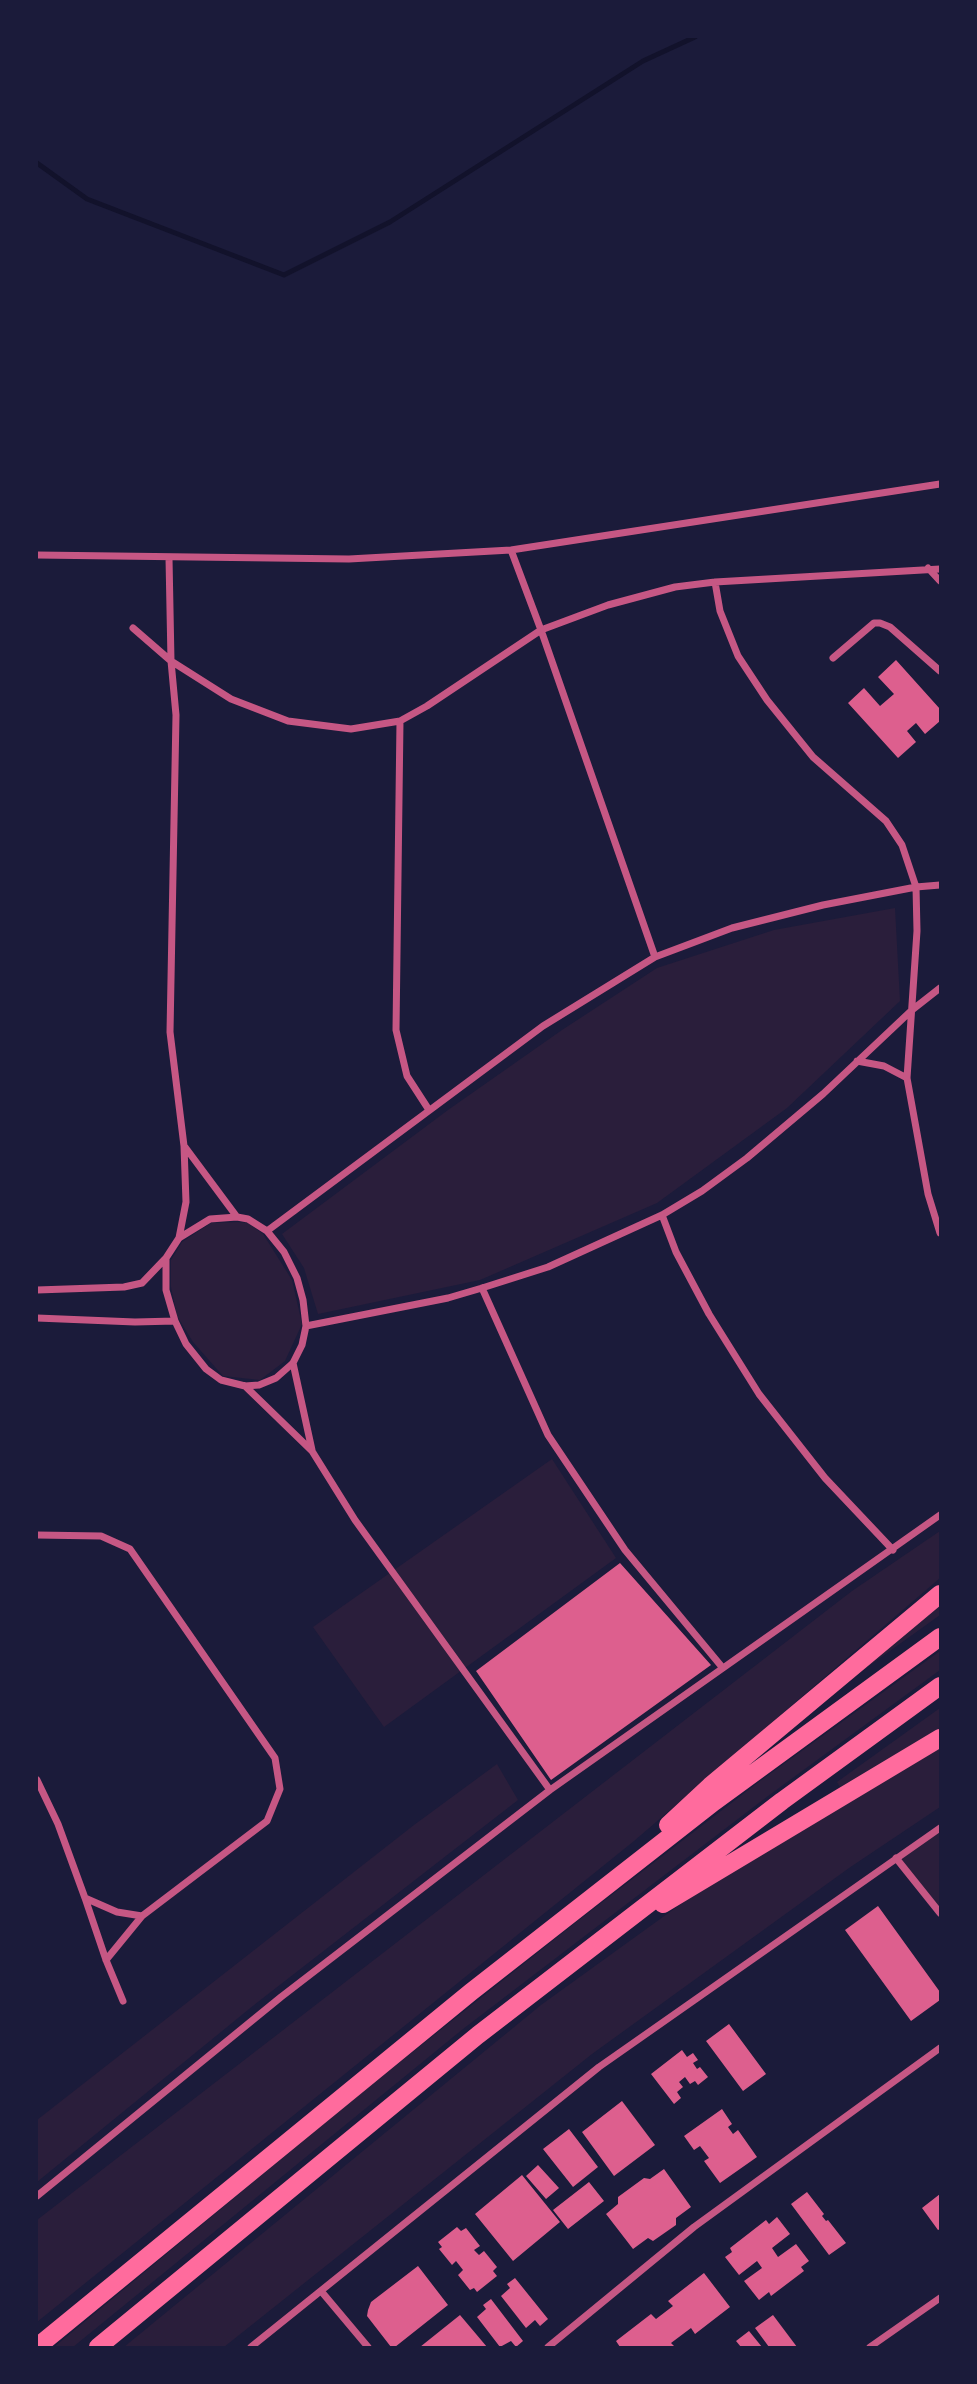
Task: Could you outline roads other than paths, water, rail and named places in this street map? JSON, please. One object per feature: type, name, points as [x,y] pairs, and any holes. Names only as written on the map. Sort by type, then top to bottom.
[{"type":"highway","points":[[566,1918],[710,1786],[940,1594]]},
{"type":"highway","points":[[37,2347],[461,2000],[714,1802],[940,1636]]},
{"type":"highway","points":[[98,2347],[368,2124],[585,1952],[782,1801],[940,1686]]},
{"type":"highway","points":[[585,1952],[940,1738]]},
{"type":"street","points":[[37,555],[349,559],[511,550],[940,484]]},
{"type":"street","points":[[511,550],[541,629],[654,957]]},
{"type":"street","points":[[37,1290],[124,1287],[142,1283],[166,1258],[179,1238],[186,1202],[184,1146],[170,1032],[176,715],[171,662],[169,558]]},
{"type":"street","points":[[928,568],[940,581]]},
{"type":"street","points":[[133,628],[171,662],[232,699],[288,721],[351,729],[400,721],[427,706],[541,629],[621,601],[675,587],[715,582],[940,569]]},
{"type":"street","points":[[715,582],[720,611],[738,656],[767,700],[813,757],[886,821],[902,845],[915,887],[917,931],[907,1078],[928,1194],[940,1233]]},
{"type":"street","points":[[833,658],[874,623],[880,623],[890,627],[940,671]]},
{"type":"street","points":[[400,721],[396,1030],[407,1076],[429,1110]]},
{"type":"street","points":[[267,1231],[543,1026],[654,957],[732,928],[823,905],[915,887],[940,885]]},
{"type":"street","points":[[306,1326],[482,1289],[548,1267],[662,1215],[747,1158],[940,988]]},
{"type":"street","points":[[857,1061],[884,1066],[907,1078]]},
{"type":"street","points":[[184,1146],[237,1217]]},
{"type":"street","points":[[662,1215],[676,1252],[709,1314],[759,1394],[825,1478],[893,1550]]},
{"type":"street","points":[[166,1258],[166,1290],[175,1321],[186,1344],[206,1369],[221,1380],[245,1386],[259,1385],[276,1378],[293,1363],[302,1345],[306,1326],[303,1300],[284,1252],[267,1231],[248,1219],[210,1219],[179,1238]]},
{"type":"street","points":[[482,1289],[548,1435],[625,1550],[722,1667]]},
{"type":"street","points":[[37,1318],[175,1321]]},
{"type":"street","points":[[293,1363],[312,1451]]},
{"type":"street","points":[[245,1386],[312,1451],[355,1520],[550,1790]]},
{"type":"street","points":[[37,2196],[281,1997],[550,1790],[940,1515]]},
{"type":"street","points":[[37,1535],[101,1536],[130,1549],[275,1758],[280,1789],[267,1821],[142,1916],[106,1960]]},
{"type":"street","points":[[37,1780],[58,1824],[123,2001]]},
{"type":"street","points":[[251,2347],[599,2067],[940,1828]]},
{"type":"street","points":[[896,1858],[940,1913]]},
{"type":"street","points":[[85,1898],[117,1912],[142,1916]]},
{"type":"street","points":[[548,2347],[694,2227],[940,2048]]},
{"type":"street","points":[[321,2291],[368,2347]]},
{"type":"street","points":[[870,2347],[940,2298]]},
{"type":"waterway","points":[[37,163],[87,199],[284,275],[390,222],[643,61],[695,37]]}]
